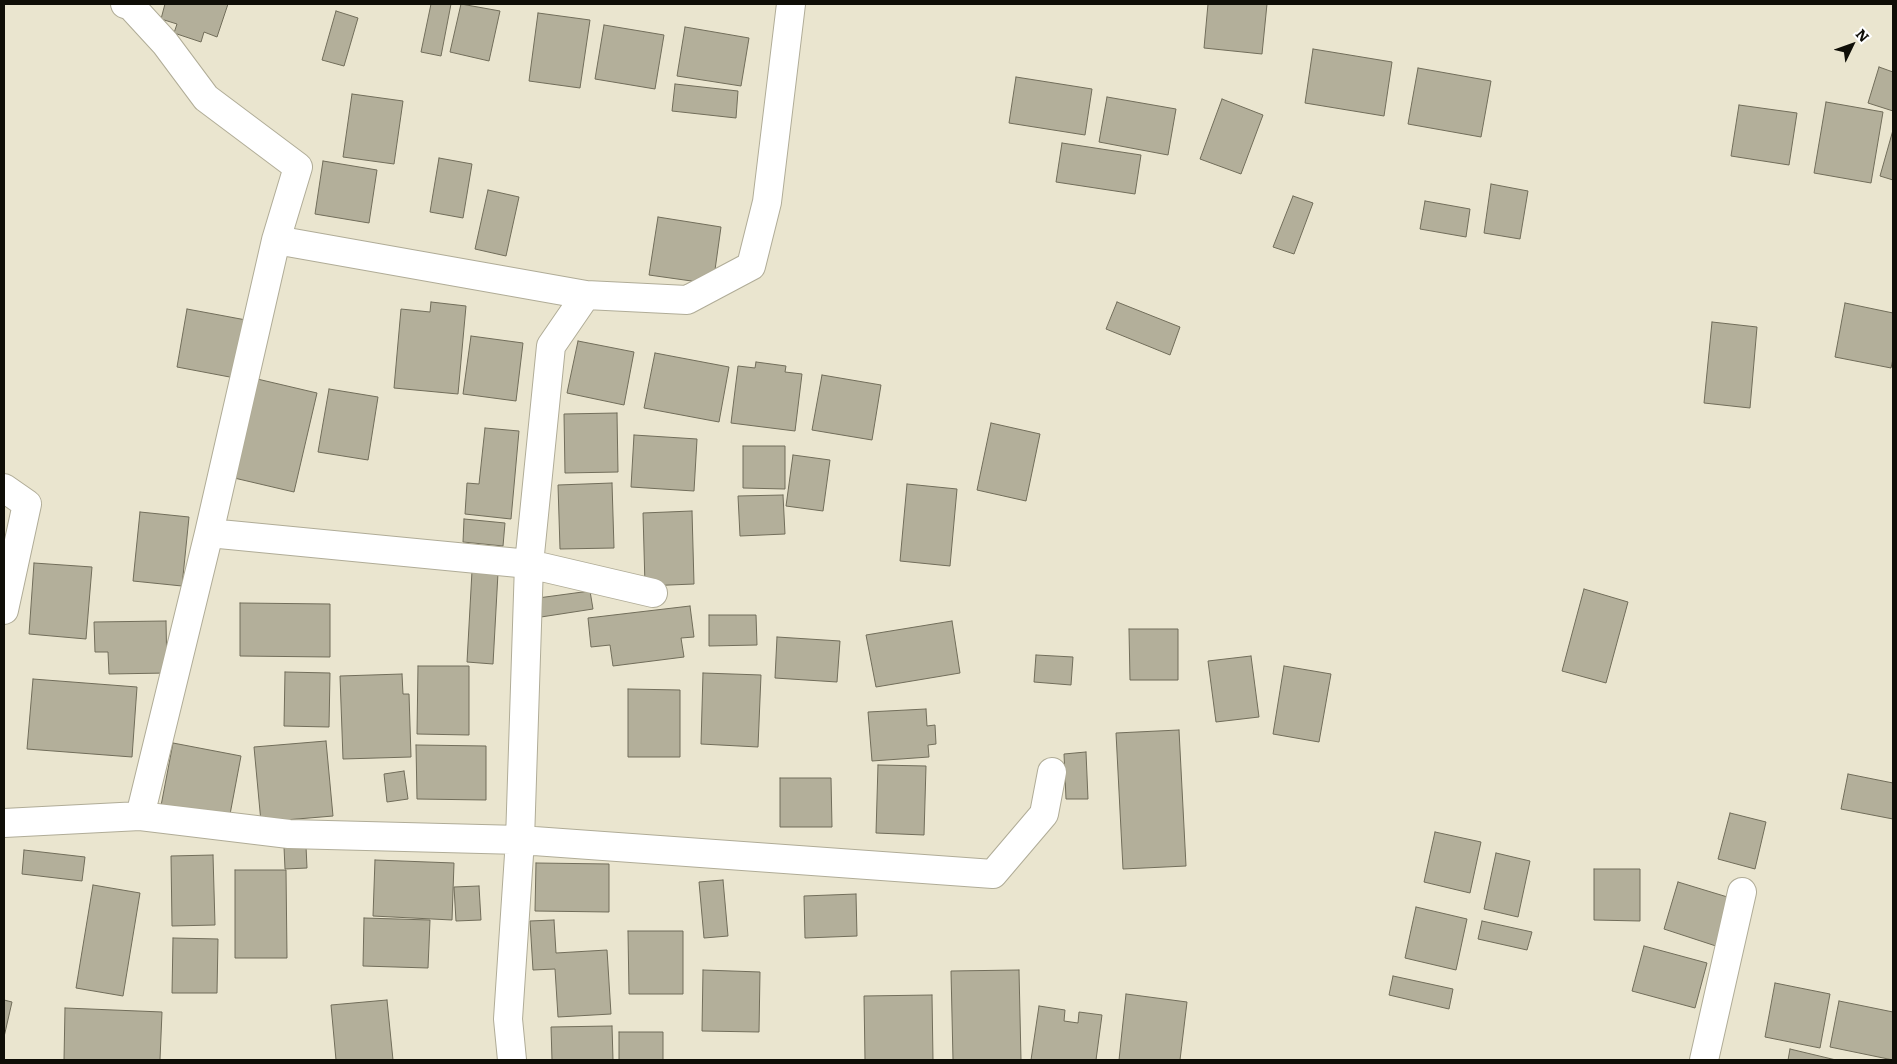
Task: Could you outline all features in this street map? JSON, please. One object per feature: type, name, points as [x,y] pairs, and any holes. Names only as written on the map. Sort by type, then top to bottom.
[{"type":"street","points":[[276,240],[586,295],[687,300],[751,266],[768,202],[792,4]]},
{"type":"street","points":[[130,5],[164,43],[206,98],[298,167],[276,240],[210,532],[140,816]]},
{"type":"street","points":[[512,1060],[508,1019],[520,840],[529,564],[551,346],[586,295]]},
{"type":"street","points":[[4,488],[27,504],[4,610]]},
{"type":"street","points":[[210,532],[529,564],[653,593]]},
{"type":"street","points":[[4,823],[140,816],[289,834],[520,840],[993,874],[1044,814],[1052,772]]},
{"type":"street","points":[[1704,1060],[1742,892]]},
{"type":"building","points":[[165,4],[228,4],[217,37],[204,32],[201,42],[174,33],[177,24],[161,19]]},
{"type":"building","points":[[431,4],[451,4],[441,56],[421,52]]},
{"type":"building","points":[[461,4],[500,11],[489,61],[450,52]]},
{"type":"building","points":[[1208,4],[1267,4],[1262,54],[1204,48]]},
{"type":"building","points":[[336,11],[358,18],[344,66],[322,60]]},
{"type":"building","points":[[538,13],[590,20],[580,88],[529,81]]},
{"type":"building","points":[[604,25],[664,35],[655,89],[595,79]]},
{"type":"building","points":[[685,27],[749,38],[741,86],[677,76]]},
{"type":"building","points":[[1313,49],[1392,62],[1384,116],[1305,103]]},
{"type":"building","points":[[1879,67],[1893,72],[1893,111],[1868,103]]},
{"type":"building","points":[[1418,68],[1491,81],[1481,137],[1408,124]]},
{"type":"building","points":[[1016,77],[1092,89],[1085,135],[1009,123]]},
{"type":"building","points":[[675,84],[738,91],[736,118],[672,111]]},
{"type":"building","points":[[352,94],[403,101],[394,164],[343,157]]},
{"type":"building","points":[[1107,97],[1176,109],[1168,155],[1099,142]]},
{"type":"building","points":[[1222,99],[1263,115],[1241,174],[1200,159]]},
{"type":"building","points":[[1826,102],[1883,112],[1871,183],[1814,173]]},
{"type":"building","points":[[1739,105],[1797,113],[1789,165],[1731,156]]},
{"type":"building","points":[[1893,130],[1893,180],[1880,176]]},
{"type":"building","points":[[1062,143],[1141,155],[1135,194],[1056,182]]},
{"type":"building","points":[[439,158],[472,164],[463,218],[430,212]]},
{"type":"building","points":[[323,161],[377,170],[369,223],[315,214]]},
{"type":"building","points":[[1491,184],[1528,191],[1520,239],[1484,233]]},
{"type":"building","points":[[488,190],[519,197],[506,256],[475,249]]},
{"type":"building","points":[[1293,196],[1313,203],[1294,254],[1273,247]]},
{"type":"building","points":[[1425,201],[1470,209],[1466,237],[1420,229]]},
{"type":"building","points":[[658,217],[721,227],[713,284],[649,275]]},
{"type":"building","points":[[431,302],[466,306],[458,394],[394,388],[401,309],[430,312]]},
{"type":"building","points":[[1117,302],[1180,327],[1170,355],[1106,329]]},
{"type":"building","points":[[1845,303],[1893,313],[1893,359],[1891,368],[1835,357]]},
{"type":"building","points":[[187,309],[246,320],[235,378],[177,367]]},
{"type":"building","points":[[1712,322],[1757,327],[1750,408],[1704,403]]},
{"type":"building","points":[[471,336],[523,343],[516,401],[463,394]]},
{"type":"building","points":[[578,341],[634,352],[624,405],[567,393]]},
{"type":"building","points":[[655,353],[729,367],[719,422],[644,408]]},
{"type":"building","points":[[756,362],[786,366],[785,372],[802,374],[795,431],[731,423],[738,366],[755,368]]},
{"type":"building","points":[[822,375],[881,385],[872,440],[812,430]]},
{"type":"building","points":[[253,378],[317,393],[294,492],[230,477]]},
{"type":"building","points":[[329,389],[378,397],[368,460],[318,452]]},
{"type":"building","points":[[617,413],[618,472],[565,473],[564,414]]},
{"type":"building","points":[[991,423],[1040,434],[1026,501],[977,490]]},
{"type":"building","points":[[485,428],[519,431],[511,519],[465,514],[467,483],[479,484]]},
{"type":"building","points":[[634,435],[697,439],[694,491],[631,487]]},
{"type":"building","points":[[743,446],[785,446],[785,489],[743,488]]},
{"type":"building","points":[[793,455],[830,460],[823,511],[786,506]]},
{"type":"building","points":[[612,483],[614,548],[560,549],[558,485]]},
{"type":"building","points":[[907,484],[957,489],[950,566],[900,561]]},
{"type":"building","points":[[783,495],[785,534],[740,536],[738,496]]},
{"type":"building","points":[[692,511],[694,584],[645,586],[643,513]]},
{"type":"building","points":[[140,512],[189,517],[182,586],[133,581]]},
{"type":"building","points":[[464,519],[505,523],[503,546],[463,542]]},
{"type":"building","points":[[34,563],[92,567],[86,639],[29,634]]},
{"type":"building","points":[[472,571],[498,573],[493,664],[467,662]]},
{"type":"building","points":[[1584,589],[1628,602],[1606,683],[1562,671]]},
{"type":"building","points":[[590,591],[593,609],[541,617],[538,598]]},
{"type":"building","points":[[240,603],[330,604],[330,657],[240,656]]},
{"type":"building","points":[[690,606],[694,637],[681,638],[684,657],[613,666],[610,645],[591,647],[588,618]]},
{"type":"building","points":[[709,615],[756,615],[757,645],[709,646]]},
{"type":"building","points":[[166,621],[167,673],[109,674],[108,652],[95,652],[94,622]]},
{"type":"building","points":[[952,621],[960,673],[876,687],[866,635]]},
{"type":"building","points":[[1129,629],[1178,629],[1178,680],[1130,680]]},
{"type":"building","points":[[777,637],[840,641],[837,682],[775,678]]},
{"type":"building","points":[[1036,655],[1073,657],[1071,685],[1034,682]]},
{"type":"building","points":[[1251,656],[1259,717],[1216,722],[1208,661]]},
{"type":"building","points":[[418,666],[469,666],[469,735],[417,734]]},
{"type":"building","points":[[1284,666],[1331,674],[1319,742],[1273,734]]},
{"type":"building","points":[[285,672],[330,673],[329,727],[284,726]]},
{"type":"building","points":[[703,673],[761,675],[758,747],[701,744]]},
{"type":"building","points":[[402,674],[403,694],[409,694],[411,757],[343,759],[340,676]]},
{"type":"building","points":[[33,679],[137,687],[132,757],[27,749]]},
{"type":"building","points":[[628,689],[680,690],[680,757],[628,757]]},
{"type":"building","points":[[926,709],[927,726],[935,725],[936,744],[928,745],[929,757],[872,761],[868,712]]},
{"type":"building","points":[[1179,730],[1186,866],[1123,869],[1116,733]]},
{"type":"building","points":[[326,741],[333,816],[261,822],[254,747]]},
{"type":"building","points":[[173,743],[241,756],[228,825],[160,811]]},
{"type":"building","points":[[416,745],[486,746],[486,800],[417,799]]},
{"type":"building","points":[[1086,752],[1088,799],[1066,799],[1064,754]]},
{"type":"building","points":[[878,765],[926,766],[924,835],[876,833]]},
{"type":"building","points":[[404,771],[408,799],[387,802],[384,774]]},
{"type":"building","points":[[1848,774],[1893,783],[1893,819],[1841,809]]},
{"type":"building","points":[[780,778],[831,778],[832,827],[780,827]]},
{"type":"building","points":[[1730,813],[1766,822],[1755,869],[1718,859]]},
{"type":"building","points":[[1435,832],[1481,842],[1470,893],[1424,882]]},
{"type":"building","points":[[306,846],[307,868],[285,869],[284,847]]},
{"type":"building","points":[[24,850],[85,857],[82,881],[22,874]]},
{"type":"building","points":[[1496,853],[1530,861],[1518,917],[1484,909]]},
{"type":"building","points":[[213,855],[215,925],[172,926],[171,856]]},
{"type":"building","points":[[375,860],[454,863],[452,920],[373,916]]},
{"type":"building","points":[[536,863],[609,864],[609,912],[535,911]]},
{"type":"building","points":[[1594,869],[1640,869],[1640,921],[1594,920]]},
{"type":"building","points":[[235,870],[286,870],[287,958],[235,958]]},
{"type":"building","points":[[723,880],[728,936],[704,938],[699,882]]},
{"type":"building","points":[[1678,882],[1734,899],[1719,947],[1664,929]]},
{"type":"building","points":[[93,885],[140,893],[123,996],[76,988]]},
{"type":"building","points":[[479,886],[481,920],[456,921],[454,887]]},
{"type":"building","points":[[856,894],[857,936],[805,938],[804,896]]},
{"type":"building","points":[[1416,907],[1467,919],[1456,970],[1405,958]]},
{"type":"building","points":[[364,918],[430,920],[428,968],[363,966]]},
{"type":"building","points":[[554,920],[556,953],[607,950],[611,1014],[558,1017],[555,969],[533,970],[530,921]]},
{"type":"building","points":[[1482,921],[1532,932],[1527,950],[1478,939]]},
{"type":"building","points":[[628,931],[683,931],[683,994],[629,994]]},
{"type":"building","points":[[173,938],[218,939],[217,993],[172,993]]},
{"type":"building","points":[[1644,946],[1707,963],[1695,1008],[1632,991]]},
{"type":"building","points":[[703,970],[760,972],[759,1032],[702,1031]]},
{"type":"building","points":[[1019,970],[1021,1060],[953,1060],[951,971]]},
{"type":"building","points":[[1393,976],[1453,989],[1449,1009],[1389,995]]},
{"type":"building","points":[[1775,983],[1830,994],[1820,1048],[1765,1037]]},
{"type":"building","points":[[1126,994],[1187,1002],[1180,1060],[1119,1060]]},
{"type":"building","points":[[932,995],[933,1060],[865,1060],[864,996]]},
{"type":"building","points":[[4,1000],[12,1002],[4,1037]]},
{"type":"building","points":[[387,1000],[393,1060],[336,1060],[331,1005]]},
{"type":"building","points":[[1839,1001],[1893,1012],[1893,1060],[1830,1047]]},
{"type":"building","points":[[1039,1006],[1065,1010],[1064,1021],[1078,1023],[1079,1012],[1102,1015],[1096,1060],[1031,1060]]},
{"type":"building","points":[[65,1008],[162,1012],[160,1060],[64,1060]]},
{"type":"building","points":[[612,1026],[613,1060],[552,1060],[551,1027]]},
{"type":"building","points":[[619,1032],[663,1032],[663,1060],[619,1060]]},
{"type":"building","points":[[1790,1049],[1836,1060],[1788,1060]]}]
